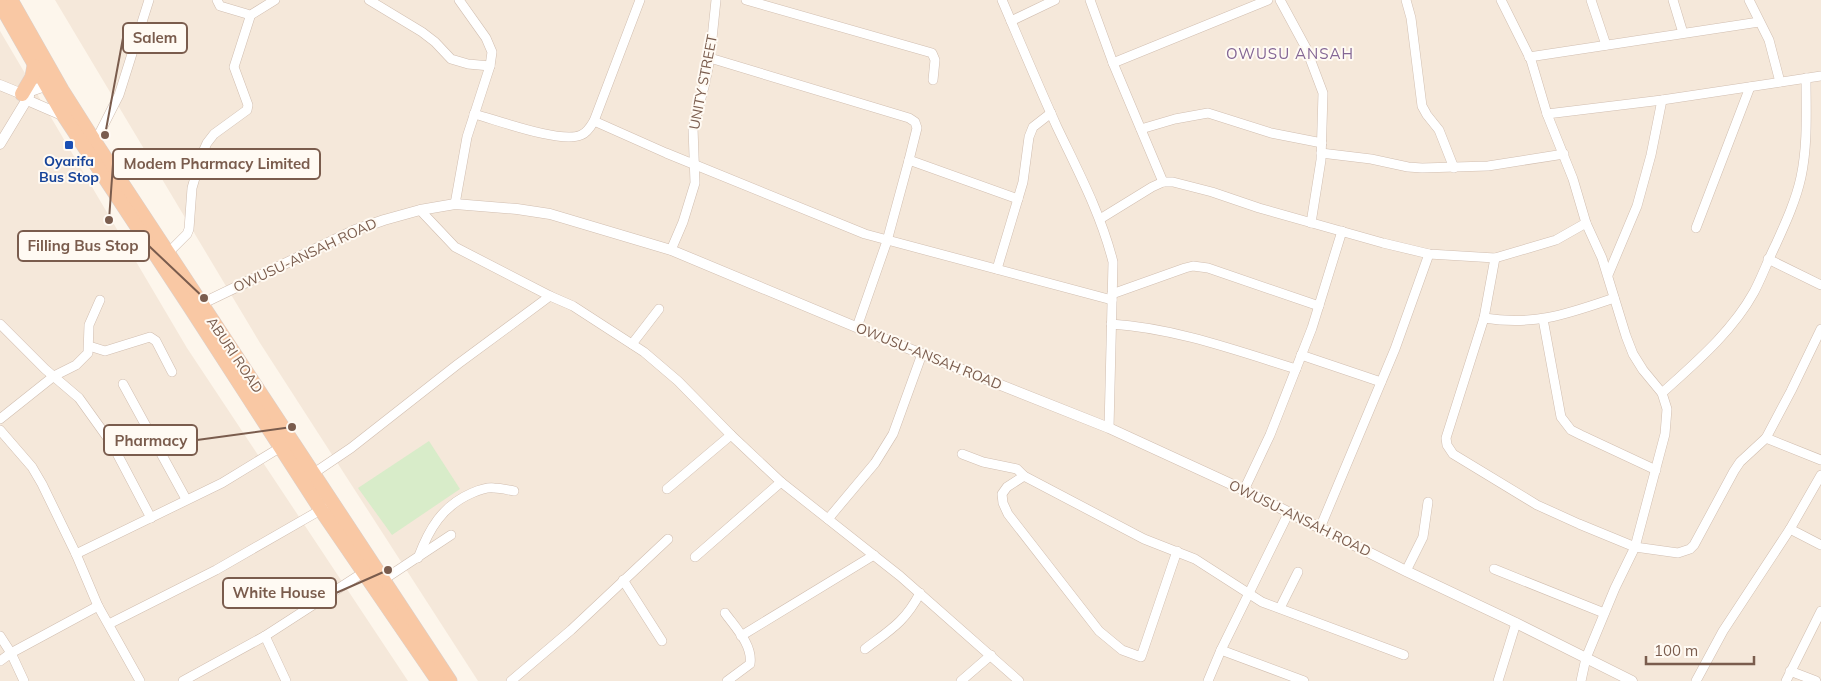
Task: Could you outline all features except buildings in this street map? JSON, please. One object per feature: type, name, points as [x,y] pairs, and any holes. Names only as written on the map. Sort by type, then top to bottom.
[{"type":"highway","name":"ABURI ROAD","points":[[10,0],[62,90],[95,142],[314,473],[327,506],[364,572],[438,681]]},
{"type":"highway","name":"ABURI ROAD","points":[[0,4],[45,86],[64,116],[281,447],[383,580],[450,681]]},
{"type":"highway","points":[[26,95],[34,66]]},
{"type":"street","points":[[95,142],[118,95],[149,0]]},
{"type":"street","points":[[217,0],[220,6],[249,16]]},
{"type":"street","points":[[249,16],[275,0]]},
{"type":"street","points":[[369,0],[422,32],[435,42],[451,59],[459,62],[490,66]]},
{"type":"street","points":[[455,204],[467,137],[490,66],[492,52],[490,46],[459,0]]},
{"type":"street","points":[[474,114],[550,135],[573,137],[585,134],[594,121],[640,0]]},
{"type":"street","name":"UNITY STREET","points":[[671,250],[683,222],[695,183],[693,128],[710,58],[716,0]]},
{"type":"street","points":[[746,0],[932,53],[935,60],[933,80]]},
{"type":"street","points":[[1002,0],[1051,114],[1100,219],[1113,262],[1109,428]]},
{"type":"street","points":[[1011,21],[1055,0]]},
{"type":"street","points":[[1090,0],[1112,63],[1163,182]]},
{"type":"street","points":[[1112,63],[1268,0]]},
{"type":"street","points":[[1280,0],[1306,48],[1323,93],[1322,153],[1312,223]]},
{"type":"street","points":[[1406,0],[1411,18],[1422,106],[1439,130],[1454,168]]},
{"type":"street","points":[[1501,0],[1529,57],[1573,179],[1586,223],[1608,274],[1633,354],[1643,370],[1662,393],[1667,409],[1665,434],[1635,547],[1586,658],[1581,681]]},
{"type":"street","points":[[1591,0],[1606,45]]},
{"type":"street","points":[[1673,0],[1683,33]]},
{"type":"street","points":[[1749,0],[1769,40],[1780,82]]},
{"type":"street","points":[[168,253],[187,234],[189,229],[192,188],[207,143],[214,134],[246,110],[248,105],[234,66],[250,19],[249,16]]},
{"type":"street","points":[[1529,57],[1759,22]]},
{"type":"street","points":[[710,58],[913,120],[917,128],[909,160],[887,241],[857,327]]},
{"type":"street","points":[[1548,114],[1662,100],[1821,76]]},
{"type":"street","points":[[1662,393],[1707,351],[1738,316],[1753,293],[1794,201],[1801,176],[1806,138],[1806,78]]},
{"type":"street","points":[[0,85],[26,95],[64,116]]},
{"type":"street","points":[[0,144],[26,95],[45,86],[62,90]]},
{"type":"street","points":[[1696,228],[1750,87]]},
{"type":"street","points":[[1608,274],[1637,206],[1651,155],[1662,100]]},
{"type":"street","points":[[1140,129],[1174,119],[1208,113],[1271,133],[1322,143]]},
{"type":"street","points":[[997,269],[1018,200],[1033,127],[1051,114]]},
{"type":"street","points":[[594,121],[864,234],[887,241],[1112,297],[1185,268],[1199,266],[1235,276],[1319,306]]},
{"type":"street","points":[[1322,153],[1371,159],[1408,167],[1454,168],[1510,164],[1564,154]]},
{"type":"street","points":[[909,160],[1018,200]]},
{"type":"street","points":[[1100,219],[1152,187],[1163,182],[1173,182],[1312,223],[1429,254],[1495,258],[1556,240],[1586,223]]},
{"type":"street","name":"OWUSU-ANSAH ROAD","points":[[201,304],[355,230],[420,210],[455,204],[518,208],[550,214],[671,250],[922,354],[1109,428],[1244,490],[1406,571],[1516,622],[1632,681]]},
{"type":"street","points":[[420,210],[455,247],[573,306],[632,344],[678,380],[731,435],[781,482],[920,593],[1019,681]]},
{"type":"street","points":[[1244,490],[1270,435],[1296,369],[1319,306],[1342,231]]},
{"type":"street","points":[[1320,528],[1398,341],[1429,254]]},
{"type":"street","points":[[1495,258],[1484,318],[1446,438],[1450,450],[1537,504],[1635,547],[1678,553],[1690,549],[1694,545],[1740,462],[1766,438],[1821,329]]},
{"type":"street","points":[[1768,259],[1821,285]]},
{"type":"street","points":[[314,473],[351,448],[458,364],[550,296]]},
{"type":"street","points":[[1484,318],[1525,321],[1543,319],[1614,298]]},
{"type":"street","points":[[0,419],[54,376],[76,364],[88,352],[90,346],[87,331],[88,325],[100,300]]},
{"type":"street","points":[[632,344],[659,310]]},
{"type":"street","points":[[1543,319],[1559,409],[1565,424],[1571,430],[1656,470]]},
{"type":"street","points":[[0,324],[79,398],[112,444],[151,518]]},
{"type":"street","points":[[1111,324],[1140,326],[1210,342],[1296,369]]},
{"type":"street","points":[[90,346],[104,351],[150,337],[156,341],[172,372]]},
{"type":"street","points":[[828,519],[874,463],[893,434],[922,354]]},
{"type":"street","points":[[1301,355],[1381,382]]},
{"type":"street","points":[[123,384],[186,499]]},
{"type":"street","points":[[0,430],[37,475],[76,554],[98,606],[140,681]]},
{"type":"street","points":[[667,488],[731,435]]},
{"type":"street","points":[[1766,438],[1821,460]]},
{"type":"street","points":[[76,554],[239,474],[281,447]]},
{"type":"street","points":[[962,454],[983,462],[1017,469],[1024,476],[1144,539],[1195,559],[1262,602],[1404,655]]},
{"type":"street","points":[[1696,681],[1728,624],[1790,529],[1821,475]]},
{"type":"street","points":[[1024,476],[1008,487],[1002,494],[1003,504],[1008,514],[1099,630],[1122,650],[1141,657],[1177,551]]},
{"type":"street","points":[[695,557],[781,482]]},
{"type":"street","points":[[418,558],[431,530],[448,506],[486,488],[514,491]]},
{"type":"street","points":[[1406,571],[1423,537],[1428,502]]},
{"type":"street","points":[[108,624],[216,570],[327,506]]},
{"type":"street","points":[[1208,681],[1221,650],[1289,512]]},
{"type":"street","points":[[1790,529],[1821,545]]},
{"type":"street","points":[[383,580],[451,535]]},
{"type":"street","points":[[510,681],[571,630],[668,538]]},
{"type":"street","points":[[741,636],[874,555]]},
{"type":"street","points":[[1494,569],[1604,614]]},
{"type":"street","points":[[183,681],[265,636],[364,572]]},
{"type":"street","points":[[1280,608],[1298,572]]},
{"type":"street","points":[[623,580],[662,640]]},
{"type":"street","points":[[865,649],[899,624],[914,605],[920,593]]},
{"type":"street","points":[[0,661],[11,653],[98,606]]},
{"type":"street","points":[[1786,681],[1821,611]]},
{"type":"street","points":[[725,613],[750,652],[750,664],[727,681]]},
{"type":"street","points":[[1498,681],[1516,622]]},
{"type":"street","points":[[0,636],[11,653],[24,681]]},
{"type":"street","points":[[265,636],[286,681]]},
{"type":"street","points":[[1221,650],[1304,681]]},
{"type":"street","points":[[961,681],[991,655]]},
{"type":"street","points":[[1790,671],[1816,681]]},
{"type":"shaded area","points":[[55,0],[1821,0],[1821,681],[478,681],[260,343]]},
{"type":"shaded area","points":[[0,31],[187,348],[408,681],[0,681]]},
{"type":"green space","points":[[429,441],[460,489],[392,535],[358,488]]},
{"type":"place","name":"Salem","points":[[105,135]]},
{"type":"place","name":"Oyarifa Bus Stop","points":[[69,145]]},
{"type":"place","name":"Modem Pharmacy Limited","points":[[109,220]]},
{"type":"place","name":"Filling Bus Stop","points":[[204,298]]},
{"type":"place","name":"Pharmacy","points":[[292,427]]},
{"type":"place","name":"White House","points":[[388,570]]},
{"type":"district","name":"OWUSU ANSAH","points":[[1290,54]]}]
